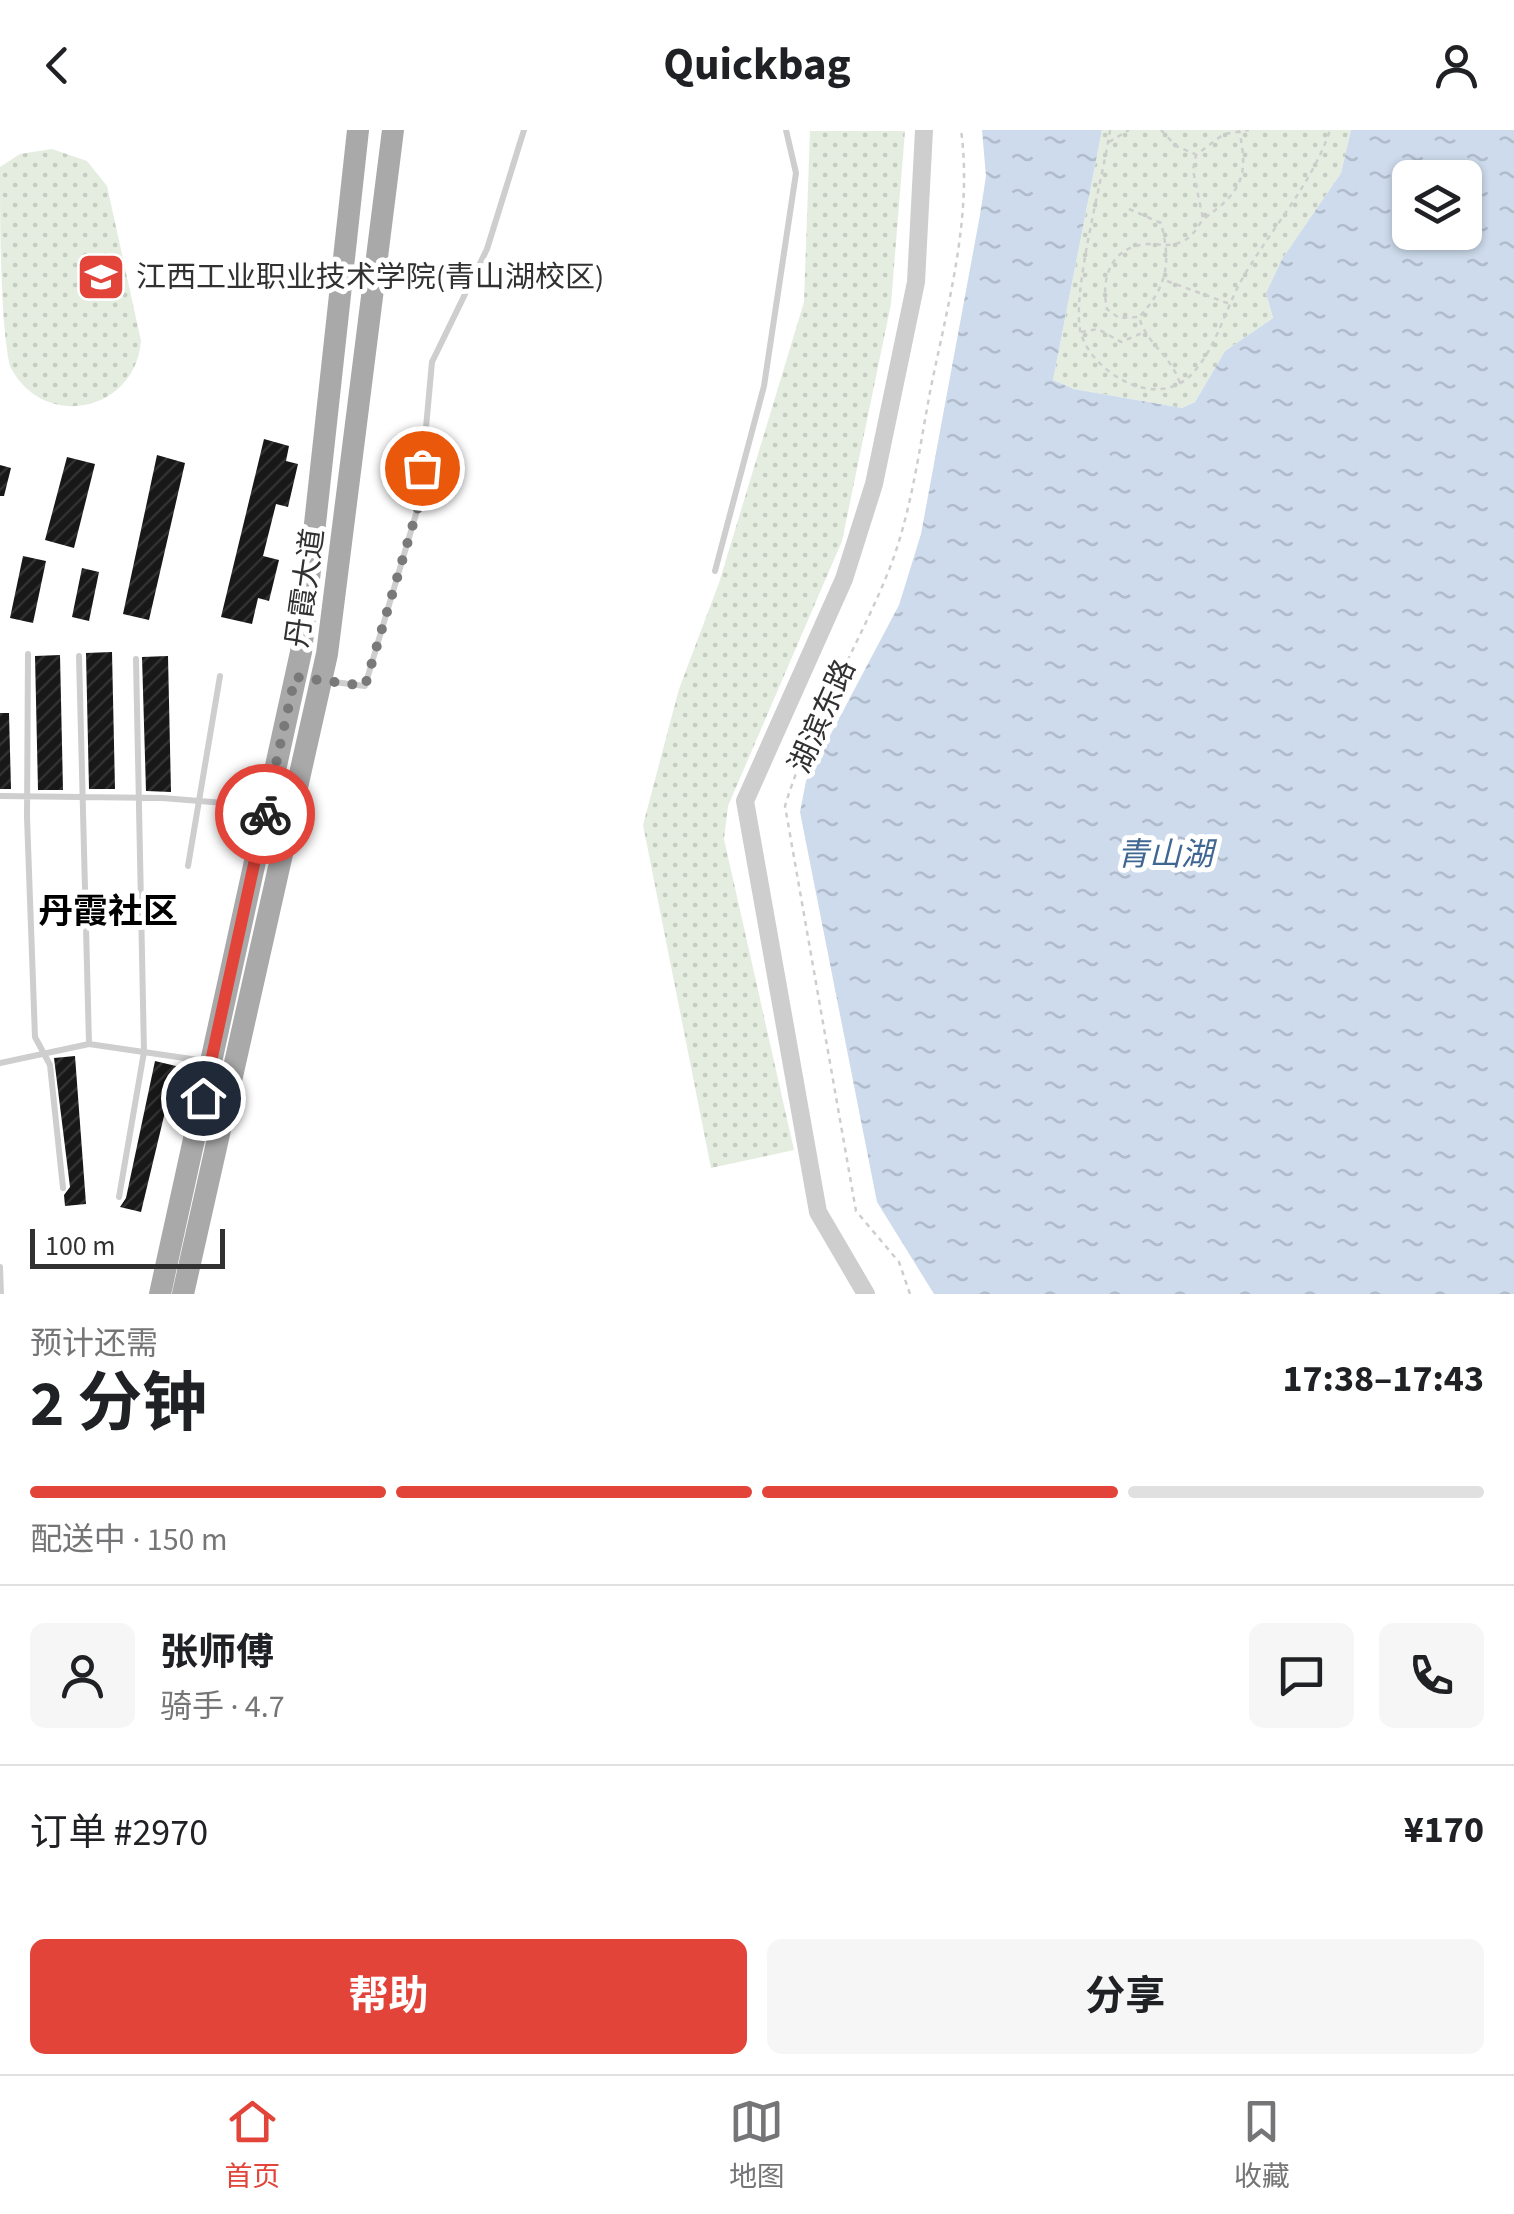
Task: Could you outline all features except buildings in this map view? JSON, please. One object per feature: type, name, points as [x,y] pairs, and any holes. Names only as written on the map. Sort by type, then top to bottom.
[{"type":"main road","name":"丹霞大道","points":[[174,1289],[211,1062],[295,677],[358,130]]},
{"type":"main road","name":"丹霞大道","points":[[174,1289],[321,680],[392,130]]},
{"type":"street","name":"湖滨东路","points":[[866,1294],[818,1212],[744,800],[844,579],[874,484],[916,282],[924,130]]},
{"type":"lane","points":[[295,677],[365,686],[419,504],[432,362],[487,249],[524,130]]},
{"type":"lane","points":[[715,571],[764,386],[796,173],[786,130]]},
{"type":"lane","points":[[28,654],[27,796],[35,1036],[50,1064],[62,1188]]},
{"type":"lane","points":[[79,656],[88,1044]]},
{"type":"lane","points":[[119,1197],[144,1052],[136,658]]},
{"type":"lane","points":[[188,866],[220,676]]},
{"type":"lane","points":[[0,796],[139,798],[267,806]]},
{"type":"lane","points":[[0,1063],[88,1044],[211,1062]]},
{"type":"lane","points":[[0,1267],[2,1294]]},
{"type":"path","name":"湖滨东路","points":[[910,1294],[899,1262],[856,1210],[785,806],[800,758],[890,568],[912,488],[958,248],[967,170],[961,130]]},
{"type":"path","points":[[1110,130],[1081,292],[1080,332],[1095,361],[1128,384],[1158,389],[1180,384],[1211,347],[1242,279],[1281,224],[1330,130]]},
{"type":"path","points":[[1108,142],[1129,130]]},
{"type":"path","points":[[1161,130],[1176,146],[1196,154]]},
{"type":"path","points":[[1203,219],[1193,170],[1196,154],[1224,134],[1249,130]]},
{"type":"path","points":[[1139,317],[1119,318],[1107,309],[1105,278],[1112,262],[1129,248],[1167,246],[1192,235],[1203,219],[1231,199],[1242,180],[1244,162],[1239,131]]},
{"type":"path","points":[[1128,210],[1161,223],[1167,246],[1166,280],[1139,317]]},
{"type":"path","points":[[1166,280],[1231,304]]},
{"type":"path","points":[[1139,317],[1144,332],[1166,352],[1180,384]]},
{"type":"path","points":[[1080,332],[1098,329],[1120,342],[1144,332]]},
{"type":"shaded area","points":[[1102,130],[1351,130],[1341,173],[1282,259],[1266,293],[1273,318],[1225,351],[1195,402],[1182,408],[1074,389],[1053,380]]},
{"type":"shaded area","points":[[810,131],[905,131],[891,304],[842,541],[728,806],[724,839],[794,1150],[711,1168],[643,825],[679,689],[719,583],[804,302]]},
{"type":"shaded area","points":[[52,149],[87,161],[107,186],[141,341],[135,365],[122,384],[105,398],[85,405],[64,406],[43,400],[25,387],[10,366],[4,324],[0,167],[20,154]]},
{"type":"water","name":"青山湖","points":[[982,130],[1102,130],[1053,380],[1074,389],[1182,408],[1195,402],[1225,351],[1273,318],[1266,293],[1282,259],[1341,173],[1351,130],[1514,130],[1514,1294],[934,1294],[877,1202],[800,812],[806,781],[899,605],[921,534],[986,176]]},
{"type":"way so far","points":[[265,814],[295,677],[365,686],[419,504],[422,468]]},
{"type":"place","name":"江西工业职业技术学院(青山湖校区)","points":[[101,277]]},
{"type":"district","name":"丹霞社区","points":[[108,911]]},
{"type":"route","points":[[203,1098],[265,814]]}]
